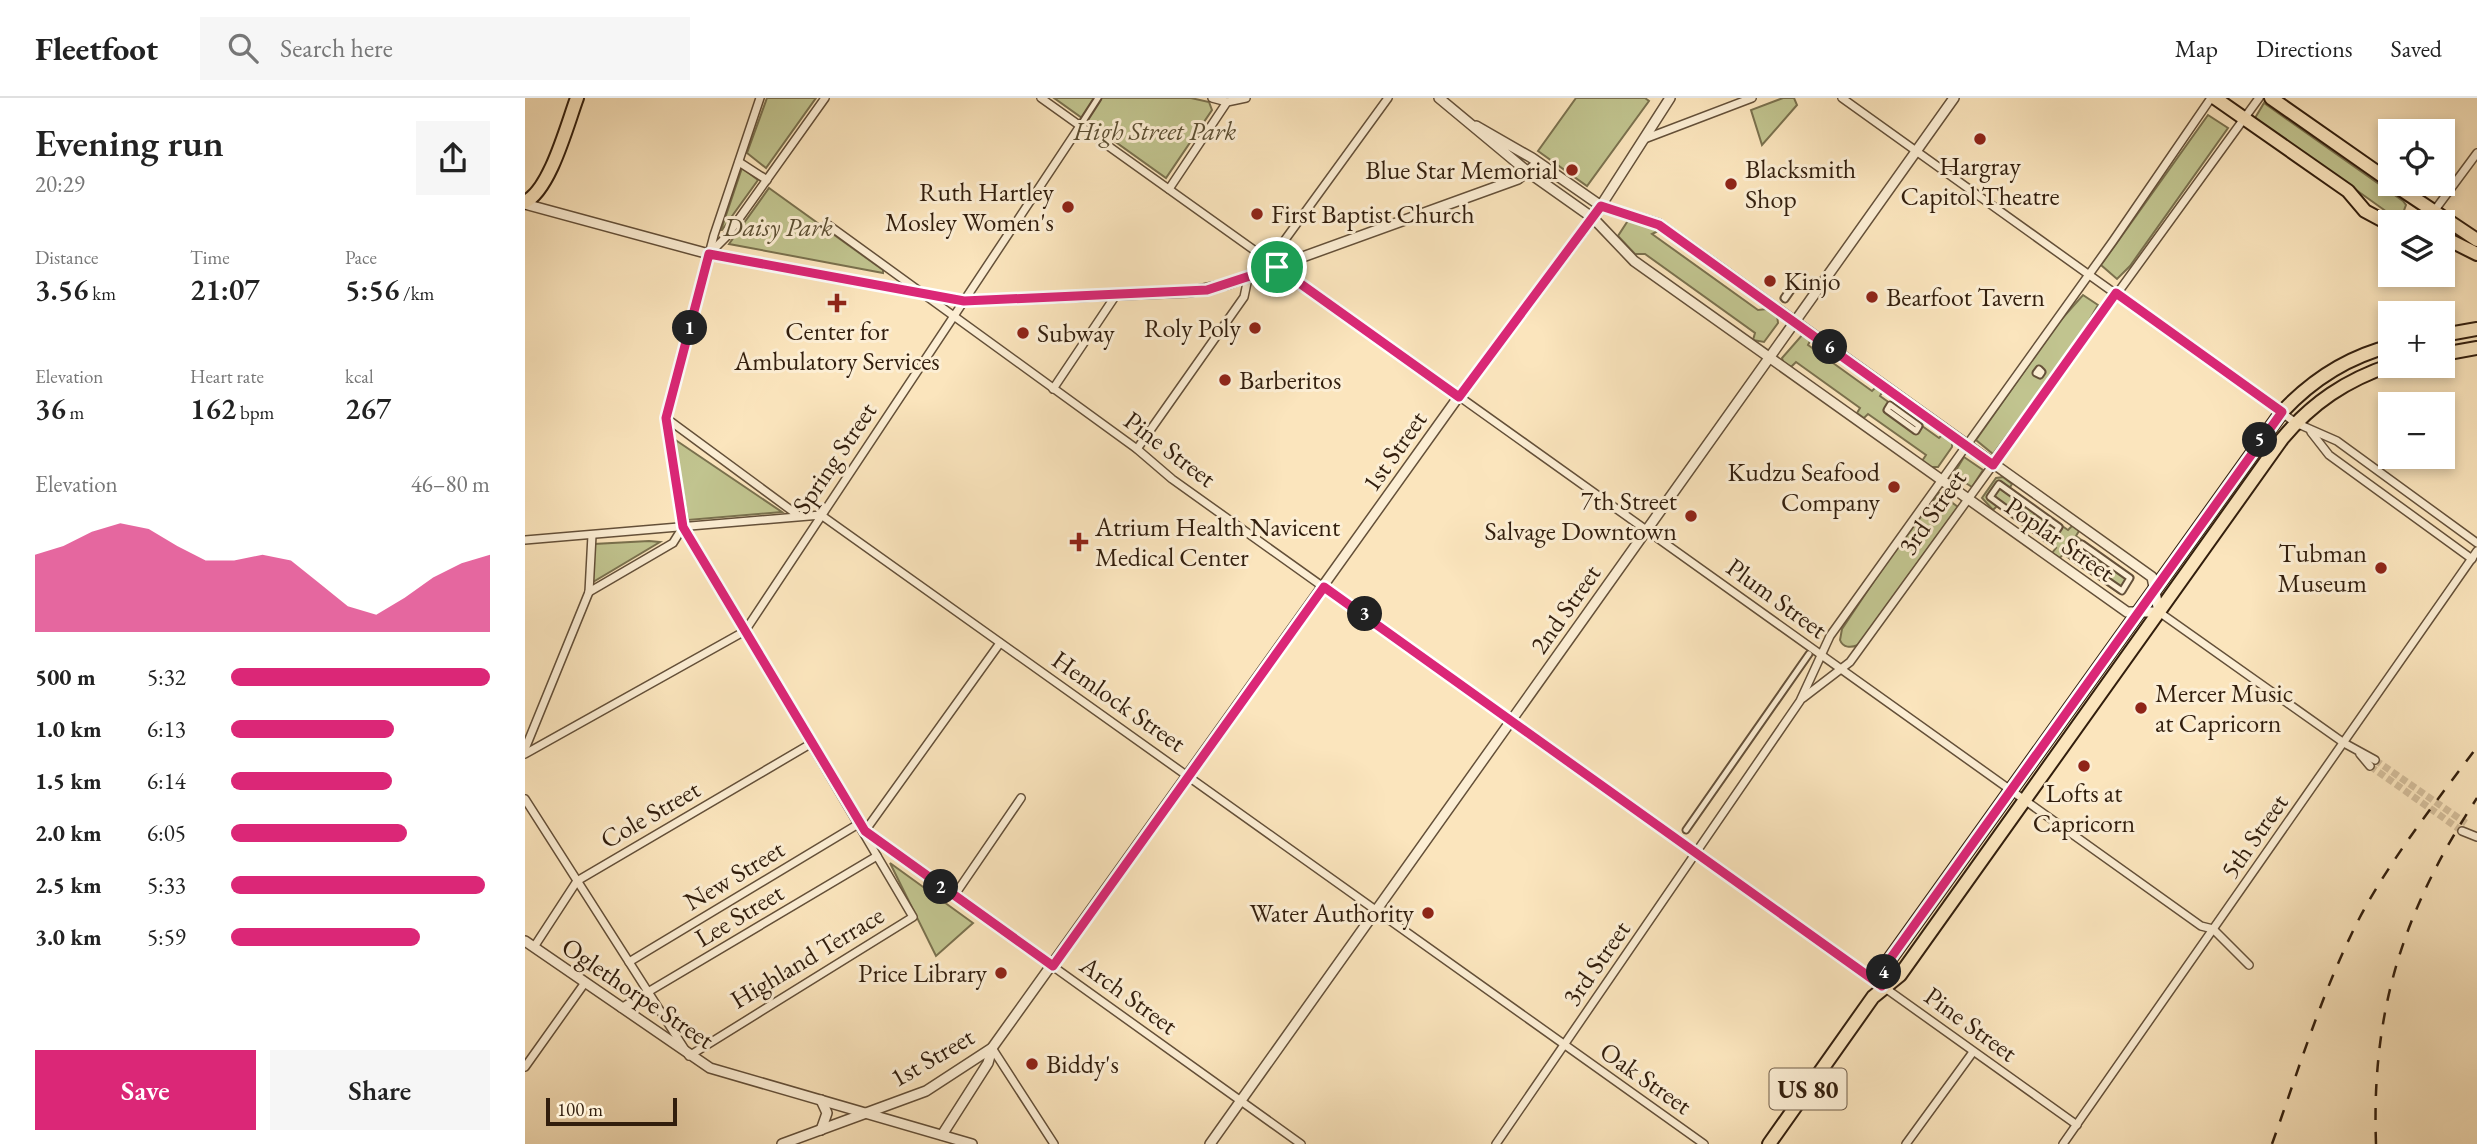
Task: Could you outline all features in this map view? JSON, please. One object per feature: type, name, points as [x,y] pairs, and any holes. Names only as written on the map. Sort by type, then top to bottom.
[{"type":"main road","points":[[526,203],[549,172],[577,98]]},
{"type":"main road","points":[[2213,98],[2348,191],[2365,211],[2378,218]]},
{"type":"main road","points":[[2271,98],[2378,173]]},
{"type":"main road","points":[[2409,196],[2421,205],[2436,210]]},
{"type":"main road","points":[[2455,224],[2477,240]]},
{"type":"main road","points":[[2455,243],[2477,254]]},
{"type":"main road","points":[[2455,333],[2477,329]]},
{"type":"main road","points":[[2455,352],[2477,348]]},
{"type":"main road","name":"US 80","points":[[1882,986],[1885,966],[2282,412],[2327,372],[2378,349]]},
{"type":"main road","name":"US 80","points":[[1769,1144],[1882,986],[1900,975],[2296,423],[2335,390],[2378,371]]},
{"type":"street","points":[[760,98],[709,254],[666,418],[683,527],[865,831],[877,856]]},
{"type":"street","points":[[709,254],[726,237],[825,98]]},
{"type":"street","name":"Plum Street","points":[[1041,98],[2201,926],[2213,929],[2249,965]]},
{"type":"street","name":"Spring Street","points":[[525,752],[745,631],[1098,98]]},
{"type":"street","points":[[1212,98],[1227,102],[1246,98]]},
{"type":"street","points":[[1277,267],[1279,248],[1388,98]]},
{"type":"street","name":"Poplar Street","points":[[1439,98],[1476,126],[1528,172],[1593,218],[1634,261],[1768,357],[2127,612],[2159,612]]},
{"type":"street","name":"1st Street","points":[[782,1144],[926,1091],[992,1048],[1459,397],[1593,218],[1647,138],[1670,98]]},
{"type":"street","points":[[1647,138],[1752,98]]},
{"type":"street","points":[[1842,98],[2296,423],[2311,432],[2337,441],[2453,522],[2477,543]]},
{"type":"street","name":"2nd Street","points":[[1210,1144],[1954,98]]},
{"type":"street","name":"3rd Street","points":[[1496,1144],[1800,701],[1830,636],[2213,98]]},
{"type":"street","name":"3rd Street","points":[[1800,701],[1850,662],[2179,204],[2259,98]]},
{"type":"street","points":[[1169,189],[1227,102]]},
{"type":"street","name":"Poplar Street","points":[[1476,126],[1538,163],[1601,206],[1659,225],[2152,577],[2155,588]]},
{"type":"street","points":[[2436,210],[2477,153]]},
{"type":"street","points":[[739,162],[767,180]]},
{"type":"street","points":[[526,203],[632,235],[709,254],[964,301],[1116,295],[1207,290],[1248,278],[1477,195],[1528,172],[1538,163]]},
{"type":"street","points":[[827,224],[921,293]]},
{"type":"street","points":[[1137,449],[1244,297],[1248,278]]},
{"type":"street","name":"Pine Street","points":[[921,293],[1137,449],[1173,479],[2077,1125]]},
{"type":"street","points":[[1053,389],[1116,295]]},
{"type":"street","points":[[1890,405],[1919,426],[1916,431],[1887,410],[1890,405]]},
{"type":"street","points":[[666,418],[800,517]]},
{"type":"street","points":[[2311,432],[2329,455],[2472,559]]},
{"type":"street","points":[[1999,484],[2059,527],[2050,541],[1990,498],[1999,484]]},
{"type":"street","points":[[525,540],[821,515]]},
{"type":"street","name":"Hemlock Street","points":[[821,515],[1563,1045]]},
{"type":"street","points":[[2441,537],[2452,533],[2453,522]]},
{"type":"street","points":[[589,592],[673,544],[683,527]]},
{"type":"street","points":[[525,752],[589,592],[591,535]]},
{"type":"street","points":[[2082,544],[2130,579],[2121,591],[2073,557],[2082,544]]},
{"type":"street","name":"5th Street","points":[[2063,1144],[2208,941],[2213,929],[2477,551]]},
{"type":"street","points":[[2176,587],[2155,588],[2159,612],[2373,763]]},
{"type":"street","points":[[865,831],[1000,643]]},
{"type":"street","points":[[1686,830],[1809,654]]},
{"type":"street","name":"Cole Street","points":[[534,947],[577,881],[812,743]]},
{"type":"street","points":[[954,896],[1021,798]]},
{"type":"street","points":[[525,799],[689,1056]]},
{"type":"street","name":"New Street","points":[[629,962],[860,823]]},
{"type":"street","points":[[2464,827],[2475,836]]},
{"type":"street","name":"Arch Street","points":[[865,831],[1301,1144]]},
{"type":"street","name":"Highland Terrace","points":[[689,1056],[913,917],[877,856]]},
{"type":"street","name":"Lee Street","points":[[621,1008],[877,856]]},
{"type":"street","name":"Oglethorpe Street","points":[[525,941],[710,1068],[972,1144]]},
{"type":"street","points":[[525,1067],[584,984]]},
{"type":"street","name":"Oak Street","points":[[1563,1045],[1704,1144]]},
{"type":"street","points":[[942,1135],[988,1063],[992,1048]]},
{"type":"street","points":[[992,1048],[1054,1144]]},
{"type":"street","points":[[1906,1144],[1973,1052]]},
{"type":"street","points":[[821,1100],[827,1113],[821,1130]]},
{"type":"green space","points":[[767,98],[816,98],[766,168],[747,153]]},
{"type":"green space","name":"High Street Park","points":[[1054,98],[1191,98],[1209,102],[1212,110],[1166,178]]},
{"type":"green space","points":[[1576,98],[1645,98],[1649,101],[1587,186],[1538,151]]},
{"type":"green space","points":[[1783,98],[1794,98],[1797,105],[1762,145],[1751,110]]},
{"type":"green space","points":[[2264,103],[2378,183],[2378,196],[2396,196],[2403,201],[2406,205],[2404,210],[2384,210],[2255,118]]},
{"type":"green space","points":[[2208,115],[2228,128],[2130,266],[2117,279],[2101,265]]},
{"type":"green space","points":[[742,168],[758,180],[721,230]]},
{"type":"green space","name":"Daisy Park","points":[[769,188],[883,270],[883,273],[729,244]]},
{"type":"green space","points":[[1629,219],[1658,231],[1652,234],[1758,310],[1767,309],[1777,315],[1778,323],[1764,342],[1753,340],[1755,333],[1645,254],[1635,254],[1618,236]]},
{"type":"green space","points":[[2083,295],[2098,305],[2079,338],[1993,454],[1976,440],[2059,322]]},
{"type":"green space","points":[[1803,334],[1811,339],[1808,345],[1872,391],[1877,386],[1883,391],[1880,396],[1939,438],[1943,434],[1952,441],[1952,447],[1938,467],[1931,467],[1922,461],[1926,455],[1868,414],[1864,418],[1857,413],[1860,408],[1796,362],[1791,367],[1783,362],[1782,358]]},
{"type":"green space","points":[[674,439],[782,512],[688,520]]},
{"type":"green space","points":[[1964,457],[1983,470],[1972,487],[1953,475]]},
{"type":"green space","points":[[2003,477],[2012,484],[2009,489],[2068,530],[2073,525],[2079,531],[2076,536],[2131,576],[2133,579],[2124,592],[2119,593],[2063,554],[2060,558],[2052,553],[2056,548],[1997,506],[1993,510],[1982,498],[1996,478]]},
{"type":"green space","points":[[1939,493],[1958,507],[1858,645],[1845,646],[1840,640],[1842,629],[1888,560]]},
{"type":"green space","points":[[660,542],[593,582],[594,544]]},
{"type":"green space","points":[[890,863],[973,923],[936,956]]},
{"type":"tunnel","points":[[2375,760],[2466,823]]},
{"type":"tunnel","points":[[2370,766],[2462,831]]},
{"type":"railway","points":[[2272,1144],[2322,1002],[2359,919],[2400,852],[2477,747]]},
{"type":"railway","points":[[2376,1144],[2379,1049],[2397,962],[2430,880],[2451,839],[2477,798]]},
{"type":"place","name":"Hargray Capitol Theatre","points":[[1980,139]]},
{"type":"place","name":"Blue Star Memorial","points":[[1572,170]]},
{"type":"place","name":"Blacksmith Shop","points":[[1731,184]]},
{"type":"place","name":"Ruth Hartley Mosley Women's","points":[[1068,207]]},
{"type":"place","name":"First Baptist Church","points":[[1257,214]]},
{"type":"place","name":"Kinjo","points":[[1770,281]]},
{"type":"place","name":"Bearfoot Tavern","points":[[1872,297]]},
{"type":"place","name":"Center for Ambulatory Services","points":[[837,303]]},
{"type":"place","name":"Roly Poly","points":[[1255,328]]},
{"type":"place","name":"Subway","points":[[1023,333]]},
{"type":"place","name":"Barberitos","points":[[1225,380]]},
{"type":"place","name":"Kudzu Seafood Company","points":[[1894,487]]},
{"type":"place","name":"7th Street Salvage Downtown","points":[[1691,516]]},
{"type":"place","name":"Atrium Health Navicent Medical Center","points":[[1079,542]]},
{"type":"place","name":"Tubman Museum","points":[[2381,568]]},
{"type":"place","name":"Mercer Music at Capricorn","points":[[2141,708]]},
{"type":"place","name":"Lofts at Capricorn","points":[[2084,766]]},
{"type":"place","name":"Water Authority","points":[[1428,913]]},
{"type":"place","name":"Price Library","points":[[1001,973]]},
{"type":"place","name":"Biddy's","points":[[1032,1064]]},
{"type":"route","points":[[1601,206],[1659,225],[1993,465],[2116,293],[2282,412],[1885,966],[1882,986],[1324,587],[1053,966],[865,831],[683,527],[666,418],[709,254],[964,301],[1189,292],[1207,290],[1277,267],[1459,397],[1601,206]]}]
